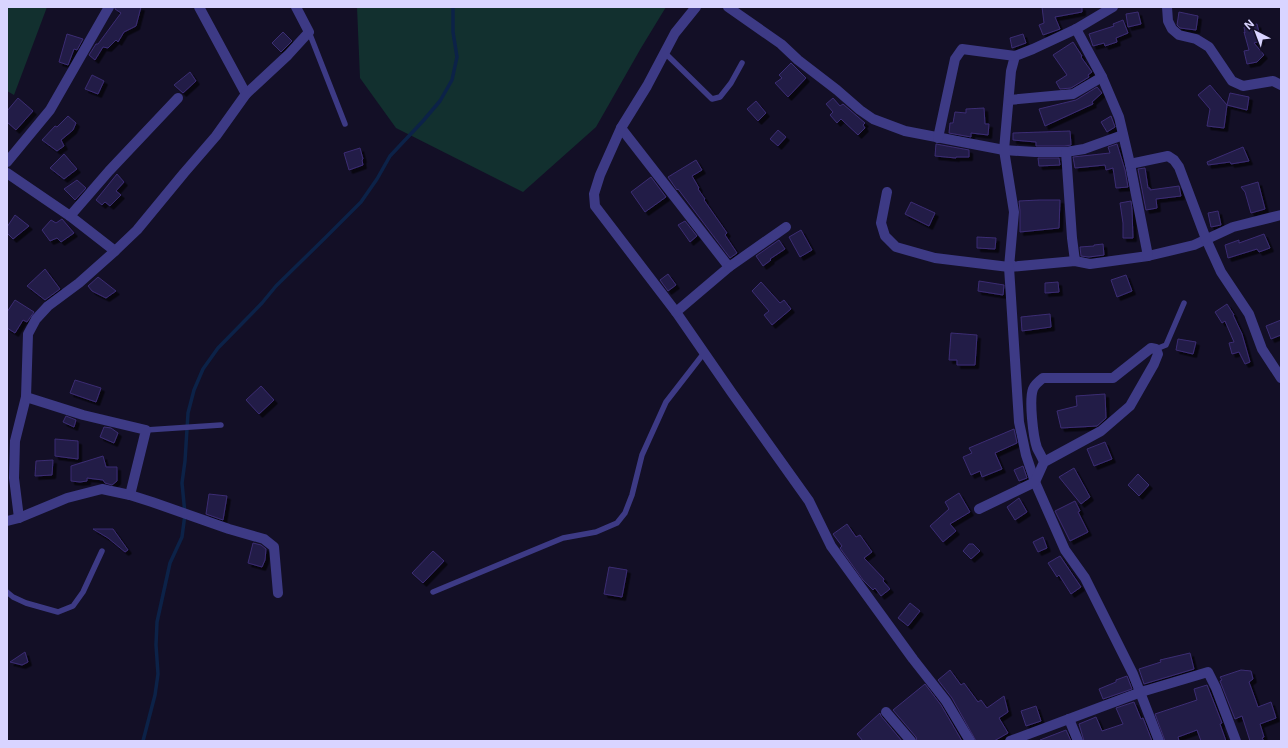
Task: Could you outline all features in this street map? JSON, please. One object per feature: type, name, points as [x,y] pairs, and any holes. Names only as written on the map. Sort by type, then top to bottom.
[{"type":"street","points":[[7,162],[50,110],[109,7]]},
{"type":"street","points":[[199,7],[246,94]]},
{"type":"street","points":[[19,518],[14,478],[15,441],[26,397],[28,334],[36,319],[48,306],[78,283],[137,230],[216,136],[246,94],[288,55],[309,32],[296,7]]},
{"type":"street","points":[[696,7],[675,33],[621,128],[600,175],[594,194],[595,206],[676,312],[809,501],[831,546],[913,659],[946,701],[970,741]]},
{"type":"street","points":[[728,7],[781,44],[798,60],[860,110],[873,119],[905,131],[1004,150],[1035,152],[1066,152],[1084,149],[1123,135]]},
{"type":"street","points":[[938,138],[955,59],[962,49],[1015,56],[1076,29],[1099,10],[1113,7]]},
{"type":"street","points":[[1167,7],[1168,21],[1172,29],[1179,35],[1196,39],[1209,48],[1232,81],[1243,86],[1273,81],[1281,85]]},
{"type":"street","points":[[1076,29],[1102,77],[1118,118],[1130,164],[1148,256]]},
{"type":"street","points":[[1015,56],[1011,71],[1004,150],[1014,212],[1009,267],[1019,422],[1026,455],[1045,508],[1065,550],[1085,578],[1118,643],[1141,692],[1159,741]]},
{"type":"street","points":[[1008,100],[1073,94],[1102,77]]},
{"type":"street","points":[[70,216],[109,171],[178,98]]},
{"type":"street","points":[[621,128],[729,267]]},
{"type":"street","points":[[1066,152],[1075,261]]},
{"type":"street","points":[[1130,164],[1168,156],[1174,160],[1179,167],[1206,239],[1221,272],[1249,314],[1262,349],[1281,378]]},
{"type":"street","points":[[7,173],[70,216],[115,251]]},
{"type":"street","points":[[887,192],[881,223],[885,236],[896,247],[935,258],[1009,267],[1075,261],[1090,264],[1148,256],[1194,245],[1233,227],[1281,215]]},
{"type":"street","points":[[676,312],[729,267],[786,227]]},
{"type":"street","points":[[979,510],[1035,482],[1044,462],[1101,431],[1130,406],[1154,364],[1158,354],[1156,349],[1151,348],[1113,378],[1044,378],[1038,382],[1033,389],[1032,416],[1037,448],[1044,462]]},
{"type":"street","points":[[26,397],[83,415],[146,430],[130,495]]},
{"type":"street","points":[[7,521],[19,518],[67,498],[102,489],[130,495],[229,529],[264,539],[274,547],[278,592]]},
{"type":"street","points":[[1010,741],[1141,692],[1208,672],[1216,688],[1236,741]]},
{"type":"street","points":[[886,712],[911,741]]},
{"type":"street","points":[[1069,719],[1078,741]]},
{"type":"lane","points":[[309,32],[345,124]]},
{"type":"lane","points":[[665,52],[712,100],[720,97],[732,83],[742,63]]},
{"type":"lane","points":[[1156,349],[1166,345],[1184,303]]},
{"type":"lane","points":[[433,592],[562,538],[596,532],[617,523],[625,513],[632,495],[642,455],[666,402],[704,353]]},
{"type":"lane","points":[[146,430],[221,425]]},
{"type":"lane","points":[[7,592],[13,597],[26,603],[58,612],[73,606],[82,592],[102,551]]},
{"type":"green space","points":[[7,7],[47,7],[14,95],[7,91]]},
{"type":"green space","points":[[357,7],[666,7],[596,127],[523,192],[396,128],[360,78]]},
{"type":"building","points":[[115,7],[141,7],[136,26],[124,32],[118,42],[116,40],[108,48],[103,47],[95,60],[89,55],[121,13],[115,9]]},
{"type":"building","points":[[1042,7],[1082,7],[1082,12],[1055,17],[1060,29],[1043,35],[1039,25],[1044,23]]},
{"type":"building","points":[[1138,12],[1141,24],[1128,27],[1126,14]]},
{"type":"building","points":[[1179,12],[1198,16],[1196,30],[1180,28],[1177,25]]},
{"type":"building","points":[[1123,20],[1128,33],[1116,38],[1117,42],[1105,46],[1104,43],[1093,46],[1089,34],[1114,26],[1113,24]]},
{"type":"building","points":[[1257,24],[1261,41],[1254,43],[1264,55],[1257,62],[1247,64],[1244,51],[1249,50],[1244,27]]},
{"type":"building","points":[[283,32],[292,41],[281,52],[272,43]]},
{"type":"building","points":[[67,34],[83,39],[77,50],[74,49],[68,65],[59,62]]},
{"type":"building","points":[[1023,34],[1026,43],[1012,48],[1010,38]]},
{"type":"building","points":[[1073,42],[1082,56],[1081,57],[1092,72],[1088,75],[1089,77],[1071,88],[1060,89],[1056,82],[1067,75],[1053,55]]},
{"type":"building","points":[[791,63],[806,78],[788,97],[775,83],[782,78],[779,75]]},
{"type":"building","points":[[190,72],[196,81],[183,93],[174,85]]},
{"type":"building","points":[[92,75],[104,81],[98,94],[85,89]]},
{"type":"building","points":[[1210,85],[1227,105],[1224,128],[1207,126],[1210,109],[1198,95]]},
{"type":"building","points":[[1097,87],[1102,93],[1092,102],[1093,104],[1045,126],[1039,109],[1076,100]]},
{"type":"building","points":[[1230,93],[1249,97],[1247,110],[1227,105]]},
{"type":"building","points":[[18,98],[33,111],[16,130],[7,122],[7,111]]},
{"type":"building","points":[[833,98],[840,106],[843,104],[865,123],[863,125],[865,128],[858,135],[841,119],[837,123],[830,115],[833,112],[826,104]]},
{"type":"building","points":[[756,101],[766,113],[758,121],[747,109]]},
{"type":"building","points":[[984,108],[985,124],[989,124],[988,135],[971,133],[971,137],[949,133],[950,123],[953,123],[955,112],[966,113],[966,109]]},
{"type":"building","points":[[68,116],[76,123],[73,130],[61,140],[64,146],[57,151],[42,140],[55,126],[57,127]]},
{"type":"building","points":[[1111,116],[1115,127],[1107,132],[1101,122]]},
{"type":"building","points":[[778,130],[786,137],[778,146],[770,139]]},
{"type":"building","points":[[1070,131],[1071,145],[1065,146],[1036,146],[1036,142],[1013,140],[1013,133]]},
{"type":"building","points":[[936,144],[969,150],[969,157],[956,158],[935,156]]},
{"type":"building","points":[[1117,144],[1125,170],[1128,187],[1116,188],[1113,168],[1106,170],[1105,165],[1075,168],[1073,157],[1110,153],[1108,147]]},
{"type":"building","points":[[1243,147],[1249,161],[1231,164],[1230,162],[1208,165],[1207,162]]},
{"type":"building","points":[[360,148],[363,165],[349,170],[344,153]]},
{"type":"building","points":[[64,154],[77,169],[64,179],[50,168]]},
{"type":"building","points":[[1038,158],[1059,158],[1060,165],[1039,166]]},
{"type":"building","points":[[696,160],[702,170],[692,176],[705,199],[704,200],[727,233],[725,235],[737,253],[730,258],[668,177]]},
{"type":"building","points":[[1145,168],[1148,188],[1150,188],[1150,190],[1179,186],[1181,196],[1156,199],[1157,208],[1146,210],[1138,169]]},
{"type":"building","points":[[117,174],[124,182],[116,191],[121,195],[110,206],[105,202],[102,205],[96,200]]},
{"type":"building","points":[[651,177],[666,197],[645,212],[631,192]]},
{"type":"building","points":[[77,180],[86,188],[75,200],[64,189]]},
{"type":"building","points":[[1258,182],[1265,209],[1251,213],[1245,192],[1241,187]]},
{"type":"building","points":[[1060,200],[1059,228],[1020,232],[1019,201]]},
{"type":"building","points":[[1131,201],[1133,238],[1123,238],[1123,223],[1120,203]]},
{"type":"building","points":[[911,202],[935,213],[929,226],[905,214]]},
{"type":"building","points":[[1218,211],[1221,225],[1211,227],[1208,213]]},
{"type":"building","points":[[15,215],[29,226],[13,239],[7,233],[7,227]]},
{"type":"building","points":[[62,219],[74,233],[61,242],[57,238],[50,241],[42,230],[51,220],[56,223]]},
{"type":"building","points":[[685,221],[697,236],[690,242],[678,225]]},
{"type":"building","points":[[801,230],[812,250],[800,257],[789,237]]},
{"type":"building","points":[[1264,234],[1270,248],[1259,252],[1257,249],[1228,258],[1225,245],[1239,240],[1239,243]]},
{"type":"building","points":[[977,237],[996,238],[995,249],[977,248]]},
{"type":"building","points":[[779,240],[785,249],[770,259],[771,260],[763,266],[756,256]]},
{"type":"building","points":[[1103,244],[1104,255],[1089,257],[1081,256],[1080,247]]},
{"type":"building","points":[[45,269],[60,289],[45,300],[27,286]]},
{"type":"building","points":[[668,274],[676,285],[668,291],[660,280]]},
{"type":"building","points":[[1126,275],[1132,291],[1117,297],[1111,280]]},
{"type":"building","points":[[98,277],[116,291],[106,298],[92,291],[88,286]]},
{"type":"building","points":[[979,281],[1004,285],[1003,295],[978,291]]},
{"type":"building","points":[[761,282],[780,303],[784,300],[791,309],[772,325],[764,315],[769,311],[752,291]]},
{"type":"building","points":[[1058,282],[1059,292],[1045,293],[1045,283]]},
{"type":"building","points":[[15,300],[34,312],[27,322],[23,320],[15,333],[7,328],[7,312]]},
{"type":"building","points":[[1227,304],[1234,315],[1242,334],[1250,362],[1245,364],[1239,352],[1232,354],[1229,343],[1234,342],[1225,321],[1222,323],[1215,312]]},
{"type":"building","points":[[1050,314],[1051,327],[1022,331],[1021,317]]},
{"type":"building","points":[[1281,320],[1281,335],[1271,339],[1266,326]]},
{"type":"building","points":[[951,333],[977,335],[975,365],[957,365],[957,360],[949,360]]},
{"type":"building","points":[[1178,339],[1196,342],[1193,354],[1176,350]]},
{"type":"building","points":[[75,380],[101,388],[96,402],[70,393]]},
{"type":"building","points":[[261,386],[274,400],[259,414],[246,400]]},
{"type":"building","points":[[1105,394],[1106,418],[1097,426],[1061,428],[1057,411],[1077,406],[1076,396]]},
{"type":"building","points":[[66,416],[76,420],[74,427],[63,422]]},
{"type":"building","points":[[104,427],[111,428],[118,433],[114,443],[100,437]]},
{"type":"building","points":[[1014,429],[1017,443],[995,453],[1002,469],[982,477],[980,471],[971,475],[963,457],[972,453],[969,448]]},
{"type":"building","points":[[55,439],[78,441],[78,459],[55,456]]},
{"type":"building","points":[[1105,442],[1112,459],[1094,466],[1087,449]]},
{"type":"building","points":[[103,456],[106,467],[117,467],[117,481],[112,485],[105,483],[103,480],[87,478],[87,481],[71,481],[71,466]]},
{"type":"building","points":[[53,460],[52,475],[35,476],[36,461]]},
{"type":"building","points":[[1023,466],[1027,478],[1019,481],[1014,470]]},
{"type":"building","points":[[1074,468],[1090,497],[1081,504],[1059,477]]},
{"type":"building","points":[[1138,474],[1149,485],[1139,496],[1128,485]]},
{"type":"building","points":[[959,493],[970,512],[950,524],[956,531],[943,542],[930,526],[949,509],[945,502]]},
{"type":"building","points":[[209,494],[227,496],[223,520],[206,514]]},
{"type":"building","points":[[1019,498],[1027,512],[1015,520],[1007,507]]},
{"type":"building","points":[[1075,501],[1080,511],[1078,512],[1088,532],[1070,541],[1055,511]]},
{"type":"building","points":[[847,524],[856,537],[860,535],[872,552],[864,558],[884,579],[883,581],[890,589],[881,596],[875,588],[873,590],[863,580],[840,548],[842,546],[833,534]]},
{"type":"building","points":[[93,529],[113,529],[128,550],[125,552],[108,538]]},
{"type":"building","points":[[1043,537],[1047,548],[1038,552],[1033,542]]},
{"type":"building","points":[[253,543],[261,545],[266,549],[265,560],[262,567],[248,563]]},
{"type":"building","points":[[969,544],[973,544],[980,551],[971,559],[963,551]]},
{"type":"building","points":[[433,551],[444,561],[423,583],[412,573]]},
{"type":"building","points":[[1060,556],[1081,587],[1071,594],[1059,575],[1057,577],[1048,563]]},
{"type":"building","points":[[609,567],[627,570],[622,597],[604,594]]},
{"type":"building","points":[[910,603],[920,611],[908,626],[898,618]]},
{"type":"building","points":[[25,652],[28,662],[22,665],[10,662]]},
{"type":"building","points":[[1190,653],[1194,669],[1144,684],[1139,669],[1161,662],[1160,660]]},
{"type":"building","points":[[950,670],[961,685],[964,683],[978,702],[981,700],[987,708],[1004,696],[1008,712],[999,718],[1008,733],[994,741],[976,741],[952,698],[938,680]]},
{"type":"building","points":[[1241,670],[1251,671],[1253,679],[1249,682],[1258,707],[1271,702],[1276,718],[1260,724],[1264,737],[1262,738],[1264,741],[1250,741],[1242,716],[1235,719],[1220,681],[1222,680],[1220,677]]},
{"type":"building","points":[[1127,676],[1132,689],[1103,699],[1099,689]]},
{"type":"building","points":[[925,684],[941,705],[962,741],[917,741],[916,737],[893,710]]},
{"type":"building","points":[[1207,685],[1222,723],[1220,724],[1226,741],[1201,741],[1197,730],[1178,737],[1179,741],[1165,741],[1155,714],[1197,700],[1194,689]]},
{"type":"building","points":[[1134,702],[1141,719],[1143,718],[1152,741],[1084,741],[1079,724],[1096,717],[1102,731],[1123,724],[1116,708]]},
{"type":"building","points":[[1036,706],[1041,721],[1026,726],[1021,711]]},
{"type":"building","points":[[880,713],[902,741],[863,741],[857,734]]},
{"type":"building","points":[[1066,730],[1071,741],[1040,741],[1040,740]]},
{"type":"waterway","points":[[143,741],[155,695],[158,674],[156,645],[157,622],[170,563],[182,537],[185,514],[182,483],[188,413],[194,390],[203,369],[218,348],[262,303],[276,286],[361,202],[377,179],[390,156],[440,101],[452,80],[457,57],[453,32],[453,7]]}]
